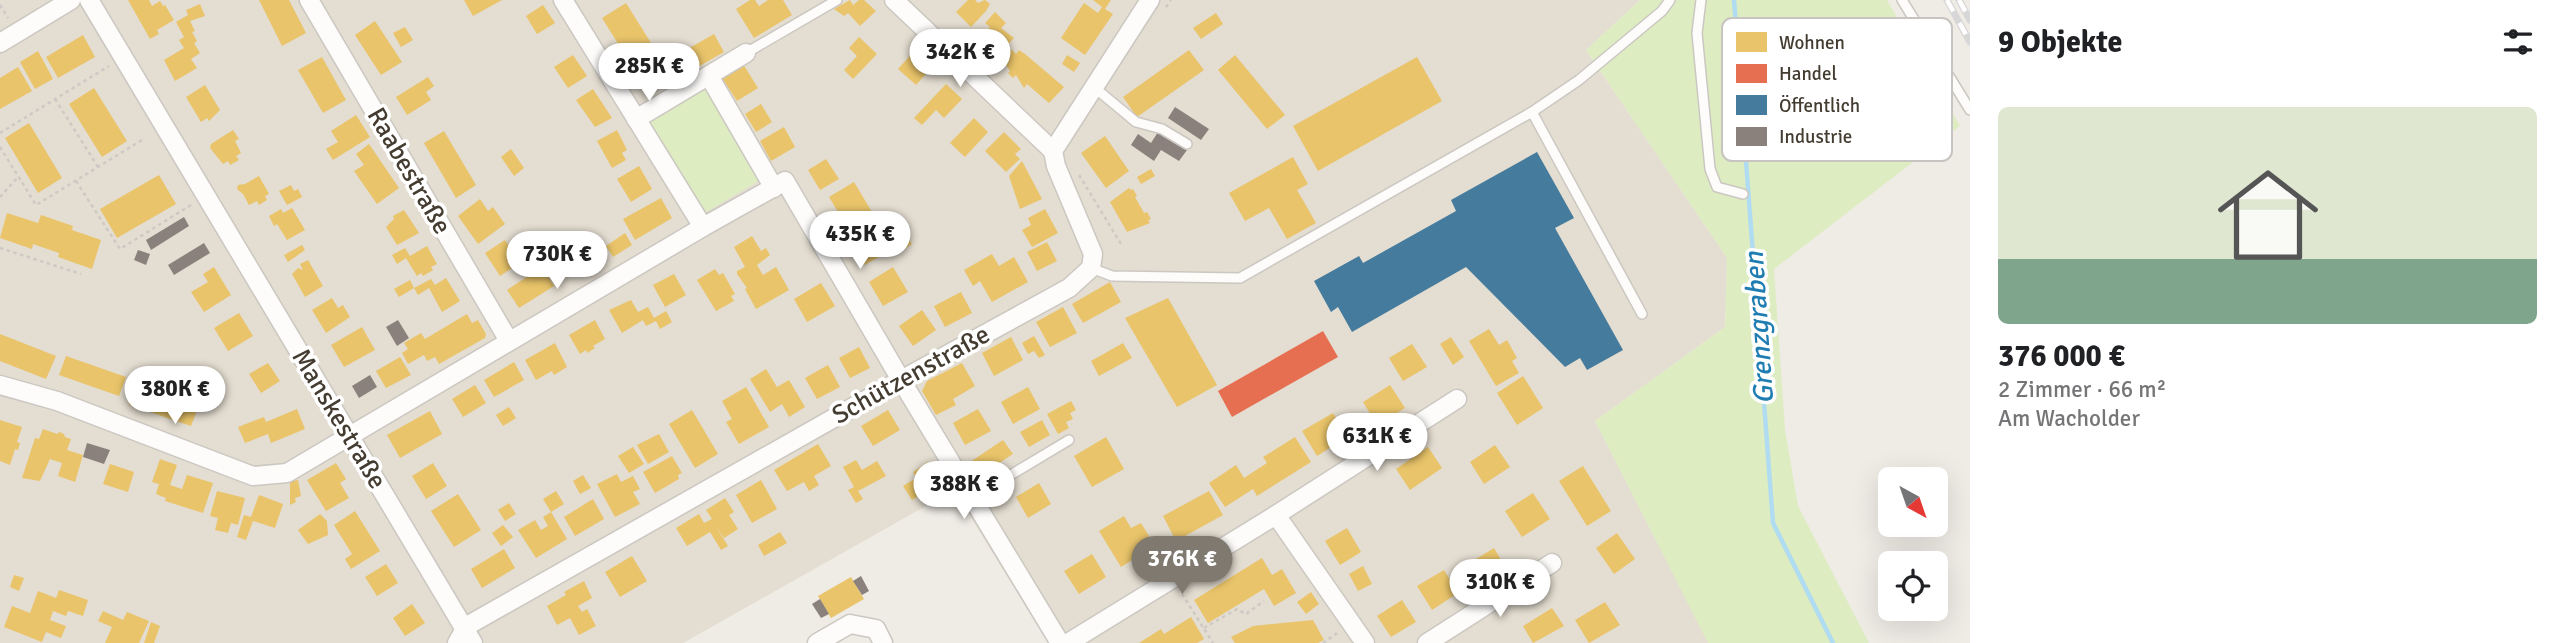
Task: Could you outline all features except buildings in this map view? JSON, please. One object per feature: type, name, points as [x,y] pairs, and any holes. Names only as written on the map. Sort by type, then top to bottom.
[{"type":"street","points":[[0,43],[71,0]]},
{"type":"street","name":"Manskestraße","points":[[89,0],[349,437],[465,638]]},
{"type":"street","name":"Raabestraße","points":[[309,0],[509,341]]},
{"type":"street","points":[[563,0],[703,228]]},
{"type":"street","points":[[894,0],[1053,151],[1056,166],[1093,254],[1091,268]]},
{"type":"street","points":[[1053,151],[1150,0]]},
{"type":"street","points":[[636,119],[747,53]]},
{"type":"street","points":[[709,76],[901,380],[1060,643]]},
{"type":"street","points":[[0,385],[57,401],[253,476],[287,473],[780,185]]},
{"type":"street","name":"Schützenstraße","points":[[465,638],[901,380],[1069,288],[1091,268]]},
{"type":"street","points":[[1068,643],[1457,399]]},
{"type":"street","points":[[1276,515],[1364,643]]},
{"type":"street","points":[[1427,643],[1552,563]]},
{"type":"street","points":[[817,643],[850,624],[876,629],[883,643]]},
{"type":"lane","points":[[747,53],[837,0]]},
{"type":"lane","points":[[1091,268],[1112,276],[1240,278],[1531,112],[1579,80],[1662,11],[1670,0]]},
{"type":"lane","points":[[1700,0],[1698,33],[1710,169],[1717,187],[1743,194]]},
{"type":"lane","points":[[1902,0],[1913,18]]},
{"type":"lane","points":[[1952,81],[1970,110]]},
{"type":"lane","points":[[1095,88],[1136,122],[1162,130],[1186,144]]},
{"type":"lane","points":[[1531,112],[1642,314]]},
{"type":"lane","points":[[972,498],[1069,440]]},
{"type":"path","points":[[0,133],[124,57]]},
{"type":"path","points":[[55,99],[98,167]]},
{"type":"path","points":[[0,147],[36,205],[142,140]]},
{"type":"path","points":[[1079,175],[1121,244]]},
{"type":"path","points":[[0,197],[18,177]]},
{"type":"path","points":[[76,181],[120,249],[206,195]]},
{"type":"path","points":[[0,248],[81,274]]},
{"type":"path","points":[[1175,578],[1185,600],[1213,643]]},
{"type":"path","points":[[1203,628],[1237,609],[1246,614],[1264,601]]},
{"type":"shaded area","points":[[0,0],[1640,0],[1586,50],[1727,258],[1725,327],[1595,421],[1709,643],[1048,643],[954,490],[683,643],[0,643]]},
{"type":"green space","points":[[1640,0],[1887,0],[1897,18],[1722,18],[1722,161],[1914,161],[1774,269],[1785,430],[1798,506],[1869,643],[1708,643],[1595,421],[1725,327],[1727,258],[1586,50]]},
{"type":"green space","points":[[705,84],[762,179],[703,214],[646,119]]},
{"type":"green space","points":[[1952,112],[1960,126],[1952,132]]},
{"type":"waterway","name":"Grenzgraben","points":[[1734,0],[1735,18]]},
{"type":"waterway","name":"Grenzgraben","points":[[1746,161],[1773,523],[1833,643]]},
{"type":"railway","points":[[1947,0],[1970,42]]},
{"type":"railway","points":[[1959,0],[1970,20]]}]
